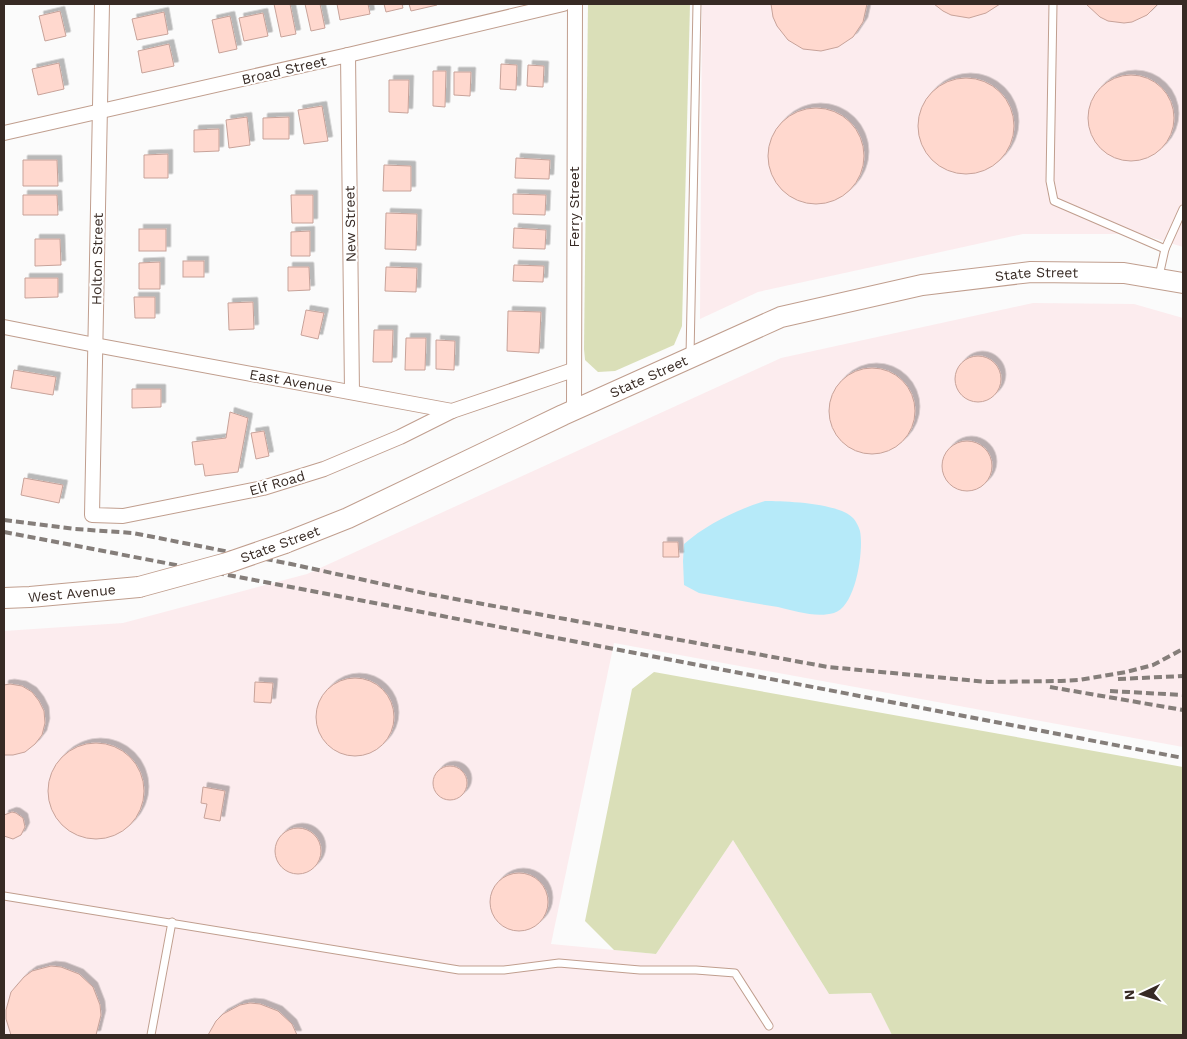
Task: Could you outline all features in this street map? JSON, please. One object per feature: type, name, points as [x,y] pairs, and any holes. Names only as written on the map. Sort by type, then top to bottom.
[{"type":"street","name":"Holton Street","points":[[92,515],[102,4]]},
{"type":"street","name":"Broad Street","points":[[4,132],[348,55],[563,4]]},
{"type":"street","name":"Ferry Street","points":[[574,411],[575,4]]},
{"type":"street","name":"New Street","points":[[348,55],[352,392]]},
{"type":"street","name":"State Street","points":[[139,586],[227,563],[348,518],[574,411],[781,317],[922,285],[1030,272],[1124,273],[1183,283]]},
{"type":"street","name":"East Avenue","points":[[4,327],[452,411],[573,370]]},
{"type":"street","name":"Elf Road","points":[[92,515],[123,516],[263,488],[324,469],[400,437],[452,411]]},
{"type":"street","name":"West Avenue","points":[[4,598],[139,586]]},
{"type":"lane","points":[[690,358],[697,4]]},
{"type":"lane","points":[[1053,4],[1050,181],[1054,201],[1165,249]]},
{"type":"lane","points":[[1158,279],[1165,249],[1183,209]]},
{"type":"lane","points":[[4,896],[460,970],[504,970],[558,963],[640,970],[696,970],[735,973],[768,1026]]},
{"type":"lane","points":[[151,1035],[172,922]]},
{"type":"shaded area","points":[[702,4],[1183,4],[1183,247],[1140,234],[1023,234],[758,292],[700,319]]},
{"type":"shaded area","points":[[1033,303],[1134,304],[1183,318],[1183,747],[614,643],[551,944],[656,954],[733,840],[829,994],[871,993],[892,1035],[4,1035],[4,631],[123,623],[307,574],[781,358]]},
{"type":"green space","points":[[588,4],[690,4],[682,326],[674,345],[615,371],[598,372],[585,360],[584,349]]},
{"type":"green space","points":[[654,672],[1183,767],[1183,1035],[892,1035],[871,993],[829,994],[733,840],[656,954],[614,950],[585,921],[632,689]]},
{"type":"water","points":[[765,501],[798,502],[824,506],[846,513],[853,518],[860,529],[861,551],[857,577],[848,600],[842,609],[834,613],[820,615],[806,613],[699,593],[684,585],[684,544],[722,518]]},
{"type":"building","points":[[274,4],[290,4],[296,34],[281,37]]},
{"type":"building","points":[[305,4],[320,4],[325,28],[311,31]]},
{"type":"building","points":[[337,4],[368,4],[370,14],[340,20]]},
{"type":"building","points":[[384,4],[402,4],[403,8],[386,12]]},
{"type":"building","points":[[409,4],[436,4],[437,5],[411,11]]},
{"type":"building","points":[[771,4],[867,4],[863,22],[853,37],[838,47],[821,51],[803,49],[788,40],[777,26]]},
{"type":"building","points":[[934,4],[1000,4],[986,13],[969,18],[951,15]]},
{"type":"building","points":[[1086,4],[1158,4],[1147,15],[1132,22],[1124,23],[1108,21],[1100,17]]},
{"type":"building","points":[[60,11],[66,36],[45,41],[39,16]]},
{"type":"building","points":[[164,12],[168,34],[137,40],[132,19]]},
{"type":"building","points":[[263,13],[268,36],[244,41],[239,18]]},
{"type":"building","points":[[230,16],[237,49],[219,53],[212,20]]},
{"type":"building","points":[[169,44],[174,66],[142,73],[138,51]]},
{"type":"building","points":[[59,63],[64,89],[38,95],[32,69]]},
{"type":"building","points":[[501,64],[517,65],[516,90],[500,89]]},
{"type":"building","points":[[528,65],[544,66],[543,87],[527,86]]},
{"type":"building","points":[[433,71],[446,71],[445,107],[433,106]]},
{"type":"building","points":[[454,72],[471,72],[470,96],[454,95]]},
{"type":"building","points":[[1131,75],[1148,78],[1162,87],[1171,101],[1174,118],[1171,135],[1162,149],[1148,158],[1131,161],[1114,158],[1100,149],[1091,135],[1088,118],[1091,101],[1100,87],[1114,78]]},
{"type":"building","points":[[966,78],[984,82],[1000,92],[1010,108],[1014,126],[1010,144],[1000,160],[984,170],[966,174],[948,170],[932,160],[922,144],[918,126],[922,108],[932,92],[948,82]]},
{"type":"building","points":[[389,80],[409,80],[408,113],[389,112]]},
{"type":"building","points":[[322,106],[328,141],[304,144],[298,110]]},
{"type":"building","points":[[816,108],[834,112],[850,122],[860,138],[864,156],[860,174],[850,190],[834,200],[816,204],[798,200],[782,190],[772,174],[768,156],[772,138],[782,122],[798,112]]},
{"type":"building","points":[[247,117],[250,145],[229,148],[226,120]]},
{"type":"building","points":[[289,117],[289,139],[263,139],[263,118]]},
{"type":"building","points":[[219,129],[219,151],[194,152],[194,130]]},
{"type":"building","points":[[168,154],[168,178],[144,178],[144,155]]},
{"type":"building","points":[[516,158],[550,160],[549,179],[515,178]]},
{"type":"building","points":[[23,160],[57,160],[58,186],[23,186]]},
{"type":"building","points":[[384,165],[411,166],[411,191],[383,191]]},
{"type":"building","points":[[513,194],[546,195],[545,215],[513,214]]},
{"type":"building","points":[[23,195],[57,195],[58,215],[23,215]]},
{"type":"building","points":[[291,195],[313,195],[313,223],[292,223]]},
{"type":"building","points":[[386,213],[417,214],[416,250],[385,249]]},
{"type":"building","points":[[514,228],[546,230],[545,249],[513,248]]},
{"type":"building","points":[[139,229],[166,229],[166,251],[139,251]]},
{"type":"building","points":[[310,231],[310,256],[291,256],[291,232]]},
{"type":"building","points":[[35,239],[60,239],[61,265],[35,266]]},
{"type":"building","points":[[183,261],[204,261],[204,277],[183,277]]},
{"type":"building","points":[[160,262],[160,289],[139,289],[139,263]]},
{"type":"building","points":[[514,265],[544,266],[543,282],[513,281]]},
{"type":"building","points":[[288,267],[309,267],[310,290],[288,291]]},
{"type":"building","points":[[386,267],[417,268],[416,292],[385,291]]},
{"type":"building","points":[[25,278],[58,278],[58,297],[25,298]]},
{"type":"building","points":[[134,297],[155,297],[155,318],[135,318]]},
{"type":"building","points":[[253,302],[254,329],[229,330],[228,303]]},
{"type":"building","points":[[306,310],[324,313],[318,339],[301,335]]},
{"type":"building","points":[[508,311],[541,312],[539,353],[507,351]]},
{"type":"building","points":[[374,330],[393,330],[392,362],[373,362]]},
{"type":"building","points":[[406,338],[426,338],[425,370],[405,370]]},
{"type":"building","points":[[436,340],[455,341],[454,370],[436,369]]},
{"type":"building","points":[[983,356],[995,362],[1000,370],[1000,388],[995,396],[987,401],[973,402],[961,396],[956,388],[955,374],[961,362],[969,357]]},
{"type":"building","points":[[872,368],[889,371],[903,380],[912,394],[915,411],[912,428],[903,442],[889,451],[872,454],[855,451],[841,442],[832,428],[829,411],[832,394],[841,380],[855,371]]},
{"type":"building","points":[[14,370],[56,377],[53,395],[11,388]]},
{"type":"building","points":[[132,389],[161,389],[161,407],[132,408]]},
{"type":"building","points":[[230,412],[248,418],[238,472],[205,476],[203,464],[195,465],[192,442],[226,438]]},
{"type":"building","points":[[264,431],[269,456],[256,459],[251,433]]},
{"type":"building","points":[[962,441],[972,441],[985,448],[992,461],[992,471],[985,484],[972,491],[962,491],[953,487],[946,480],[942,471],[942,461],[946,452],[953,445]]},
{"type":"building","points":[[24,478],[63,485],[59,503],[21,495]]},
{"type":"building","points":[[663,542],[678,542],[679,557],[663,557]]},
{"type":"building","points":[[355,678],[370,681],[383,689],[391,702],[394,717],[391,732],[383,745],[370,753],[355,756],[340,753],[327,745],[319,732],[316,717],[319,702],[327,689],[340,681]]},
{"type":"building","points":[[255,682],[273,683],[271,703],[254,702]]},
{"type":"building","points":[[4,685],[22,686],[32,692],[44,711],[45,723],[42,735],[25,752],[4,755]]},
{"type":"building","points":[[96,743],[114,747],[130,757],[140,773],[144,791],[140,809],[130,825],[114,835],[96,839],[78,835],[62,825],[52,809],[48,791],[52,773],[62,757],[78,747]]},
{"type":"building","points":[[450,766],[462,771],[467,783],[462,795],[450,800],[438,795],[433,783],[438,771]]},
{"type":"building","points":[[203,787],[225,791],[220,821],[204,818],[207,804],[201,803]]},
{"type":"building","points":[[12,812],[23,818],[25,827],[21,835],[13,839],[4,836],[4,815]]},
{"type":"building","points":[[303,828],[315,834],[320,842],[320,860],[315,868],[307,873],[293,874],[281,868],[276,860],[275,846],[281,834],[289,829]]},
{"type":"building","points":[[513,873],[525,873],[540,881],[548,896],[548,908],[540,923],[525,931],[513,931],[498,923],[490,908],[490,896],[498,881]]},
{"type":"building","points":[[51,966],[61,967],[79,974],[93,987],[100,1005],[101,1015],[96,1035],[11,1035],[6,1019],[6,1010],[11,992],[32,971]]},
{"type":"building","points":[[260,1004],[278,1011],[292,1024],[297,1035],[208,1035],[216,1021],[223,1014],[240,1005]]},
{"type":"railway","points":[[4,520],[75,529],[133,533],[291,564],[428,594],[828,667],[988,682],[1061,681],[1126,672],[1153,665],[1183,649]]},
{"type":"railway","points":[[4,532],[1183,758]]},
{"type":"railway","points":[[1118,679],[1183,676]]},
{"type":"railway","points":[[1050,687],[1183,710]]},
{"type":"railway","points":[[1110,691],[1183,695]]}]
